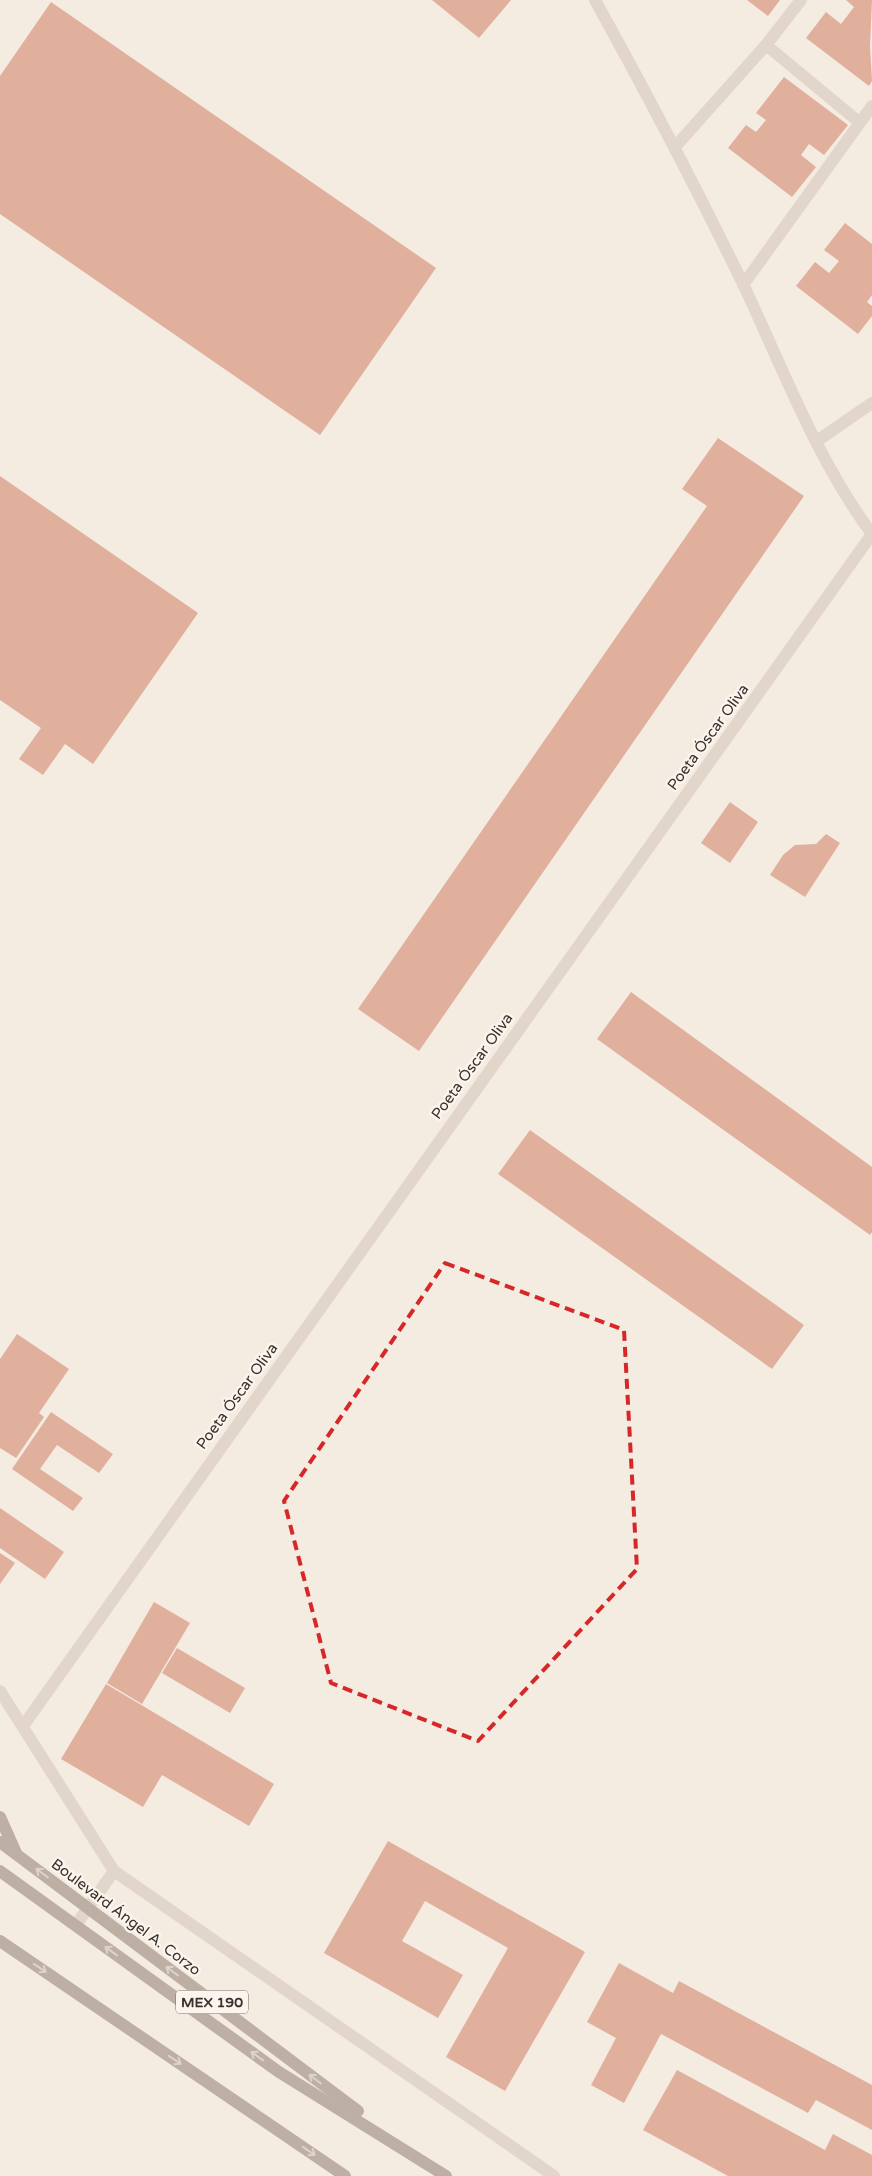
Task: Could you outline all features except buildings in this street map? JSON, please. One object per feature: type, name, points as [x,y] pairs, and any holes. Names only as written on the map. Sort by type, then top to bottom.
[{"type":"main road","points":[[0,1817],[17,1855]]},
{"type":"main road","name":"Boulevard Ángel A. Corzo","points":[[0,1842],[424,2161]]},
{"type":"main road","name":"MEX 190","points":[[0,1871],[280,2072],[446,2176]]},
{"type":"main road","points":[[0,1941],[345,2176]]},
{"type":"street","name":"Poeta Óscar Oliva","points":[[23,1726],[872,534],[853,508],[817,441],[675,147],[596,0]]},
{"type":"street","points":[[675,147],[766,45],[801,0]]},
{"type":"street","points":[[766,45],[859,122]]},
{"type":"street","points":[[743,285],[872,106]]},
{"type":"street","points":[[817,441],[872,403]]},
{"type":"street","points":[[0,1691],[114,1871],[554,2176]]},
{"type":"street","points":[[76,1925],[114,1871]]},
{"type":"highlighted area","points":[[445,1263],[624,1330],[637,1569],[478,1741],[331,1683],[284,1501]]}]
